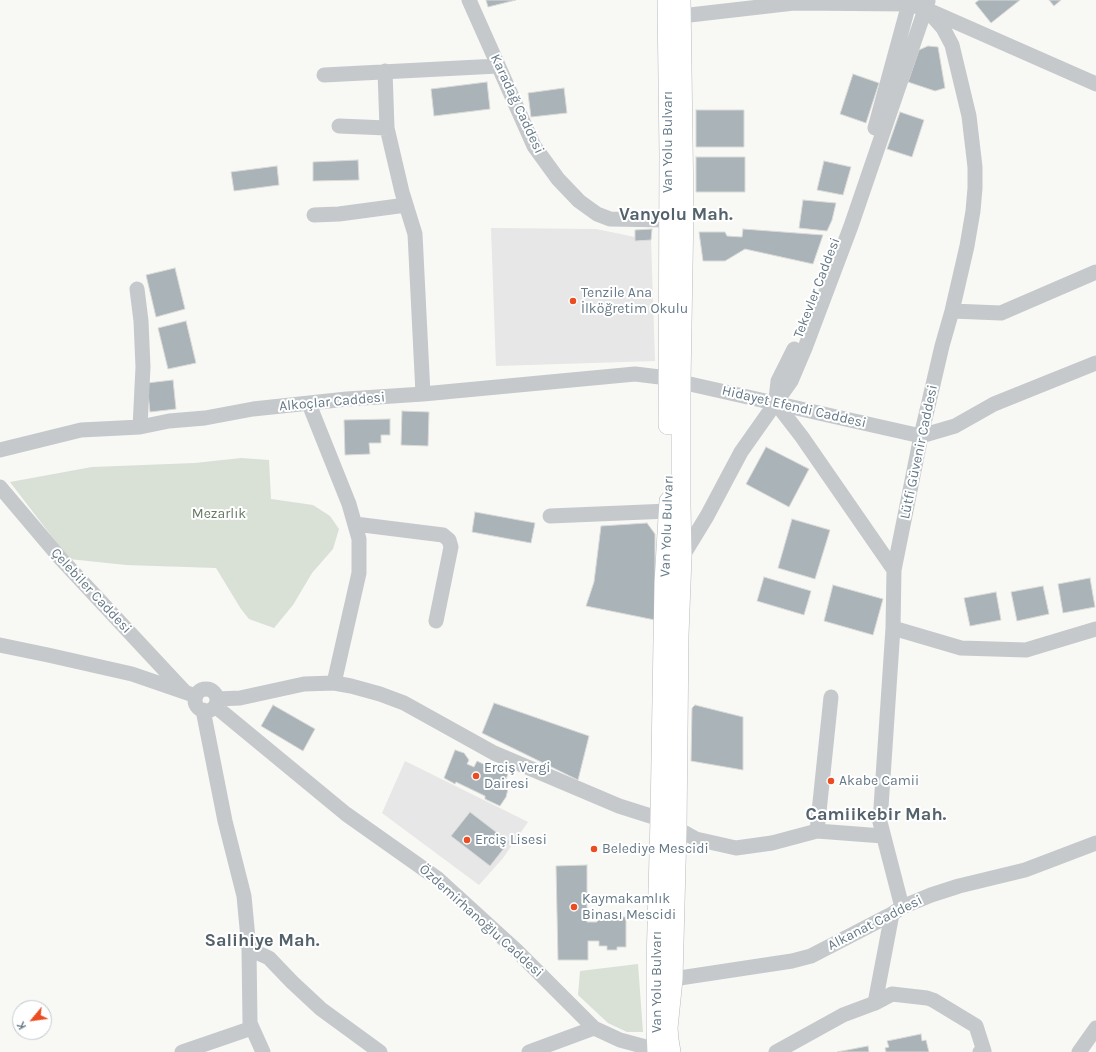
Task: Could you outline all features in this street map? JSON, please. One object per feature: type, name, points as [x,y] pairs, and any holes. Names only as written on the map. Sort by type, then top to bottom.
[{"type":"main road","name":"Van Yolu Bulvarı","points":[[662,1051],[656,1030],[656,964],[664,582],[675,380],[668,220],[669,154],[667,0]]},
{"type":"main road","points":[[662,1051],[669,1040],[668,1028],[673,979],[677,828],[678,635],[682,557],[675,380],[684,208],[681,8]]},
{"type":"street","name":"Karadağ Caddesi","points":[[469,0],[534,146],[558,179],[579,200],[597,214],[610,219],[668,220]]},
{"type":"street","points":[[681,8],[794,2],[909,2],[927,4],[1096,84]]},
{"type":"street","name":"Tekevler Caddesi","points":[[682,557],[707,516],[742,452],[775,402],[778,381],[803,328],[870,146],[909,2]]},
{"type":"street","points":[[894,570],[802,436],[775,402],[791,381],[805,348],[851,226],[927,4]]},
{"type":"street","name":"Lütfi Güvenir Caddesi","points":[[897,911],[888,849],[880,822],[893,628],[894,570],[920,436],[967,246],[973,211],[975,167],[969,116],[952,45],[927,4]]},
{"type":"street","points":[[324,75],[498,66]]},
{"type":"street","points":[[385,72],[387,128],[406,205],[415,234],[423,394]]},
{"type":"street","points":[[339,126],[387,128]]},
{"type":"street","points":[[314,215],[339,214],[406,205]]},
{"type":"street","points":[[952,311],[1001,313],[1096,272]]},
{"type":"street","points":[[136,289],[143,368],[140,427]]},
{"type":"street","points":[[920,436],[955,426],[994,404],[1096,363]]},
{"type":"street","name":"Alkoçlar Caddesi","points":[[0,450],[81,430],[140,427],[169,421],[205,418],[253,409],[347,399],[423,394],[635,374],[675,380]]},
{"type":"street","name":"Hidayet Efendi Caddesi","points":[[675,380],[920,436]]},
{"type":"street","points":[[309,404],[350,504],[359,539],[359,573],[334,683]]},
{"type":"street","name":"Çelebiler Caddesi","points":[[0,487],[61,559],[190,694],[200,709],[212,705]]},
{"type":"street","points":[[550,516],[669,511]]},
{"type":"street","points":[[355,524],[443,535],[449,540],[451,547],[436,621]]},
{"type":"street","points":[[893,628],[961,648],[1026,650],[1096,629]]},
{"type":"street","points":[[0,645],[48,654],[132,674],[190,694]]},
{"type":"street","points":[[263,1052],[250,1023],[249,949],[244,896],[225,821],[212,705],[304,684],[334,683],[351,686],[380,694],[404,703],[494,753],[619,806],[660,819],[696,839],[736,848],[772,843],[817,831],[883,836]]},
{"type":"street","points":[[817,831],[831,698]]},
{"type":"street","name":"Özdemirhanoğlu Caddesi","points":[[212,705],[346,814],[438,879],[517,951],[594,1028],[620,1040],[662,1051]]},
{"type":"street","name":"Alkanat Caddesi","points":[[673,979],[805,958],[931,895],[1025,870],[1096,843]]},
{"type":"street","points":[[875,1003],[897,911]]},
{"type":"street","points":[[249,949],[270,958],[292,982],[321,1009],[380,1052]]},
{"type":"street","points":[[776,1052],[843,1015],[875,1003],[892,994],[927,998],[976,1026],[983,1052]]},
{"type":"street","points":[[182,1052],[252,1028]]},
{"type":"street","points":[[529,1052],[594,1028]]},
{"type":"street","points":[[1079,1052],[1096,1028]]},
{"type":"shaded area","name":"Tenzile Ana İlköğretim Okulu","points":[[491,228],[596,229],[635,237],[635,241],[651,240],[655,361],[496,366]]},
{"type":"shaded area","name":"Erciş Lisesi","points":[[405,761],[528,822],[503,858],[479,885],[382,813]]},
{"type":"green space","name":"Mezarlık","points":[[241,458],[269,460],[271,499],[313,505],[330,516],[339,529],[333,549],[312,573],[293,605],[274,628],[249,619],[241,609],[216,568],[126,565],[69,559],[10,482],[92,467],[195,463]]},
{"type":"green space","points":[[638,964],[643,1032],[627,1032],[608,1023],[578,995],[580,971]]},
{"type":"building","points":[[486,0],[516,0],[488,7]]},
{"type":"building","points":[[979,0],[1020,0],[991,23],[975,3]]},
{"type":"building","points":[[1049,0],[1061,0],[1054,6]]},
{"type":"building","points":[[928,46],[938,47],[945,88],[935,91],[908,82],[919,50]]},
{"type":"building","points":[[853,74],[879,83],[866,123],[840,114]]},
{"type":"building","points":[[487,82],[490,109],[434,116],[431,89]]},
{"type":"building","points":[[564,88],[567,113],[531,117],[528,93]]},
{"type":"building","points":[[696,110],[744,110],[744,147],[696,147]]},
{"type":"building","points":[[900,112],[924,120],[912,157],[887,149]]},
{"type":"building","points":[[696,157],[745,157],[745,192],[696,192]]},
{"type":"building","points":[[358,160],[359,180],[313,181],[313,162]]},
{"type":"building","points":[[824,161],[851,167],[843,195],[817,190]]},
{"type":"building","points":[[277,166],[279,185],[234,191],[231,172]]},
{"type":"building","points":[[803,200],[836,203],[832,220],[827,231],[799,228]]},
{"type":"building","points":[[652,229],[651,240],[635,241],[635,230]]},
{"type":"building","points":[[743,229],[823,235],[813,264],[745,249],[725,261],[703,261],[699,232],[725,232],[727,236],[742,237]]},
{"type":"building","points":[[175,268],[185,309],[156,317],[146,275]]},
{"type":"building","points":[[186,321],[196,363],[168,369],[158,328]]},
{"type":"building","points":[[173,380],[176,409],[150,412],[147,383]]},
{"type":"building","points":[[402,411],[429,412],[428,446],[401,445]]},
{"type":"building","points":[[390,419],[390,435],[381,435],[381,443],[369,443],[370,454],[345,455],[344,420]]},
{"type":"building","points":[[766,447],[809,469],[789,507],[746,484]]},
{"type":"building","points":[[475,512],[535,523],[531,543],[472,532]]},
{"type":"building","points":[[792,519],[830,530],[815,579],[778,568]]},
{"type":"building","points":[[647,523],[655,534],[655,620],[586,606],[594,582],[601,526]]},
{"type":"building","points":[[764,577],[811,591],[804,615],[757,601]]},
{"type":"building","points":[[1090,578],[1095,607],[1063,613],[1058,584]]},
{"type":"building","points":[[833,585],[883,599],[873,635],[824,621]]},
{"type":"building","points":[[1043,586],[1049,614],[1017,621],[1011,592]]},
{"type":"building","points":[[996,592],[1001,620],[970,626],[964,598]]},
{"type":"building","points":[[494,703],[589,736],[578,780],[482,733]]},
{"type":"building","points":[[273,705],[315,729],[303,751],[261,726]]},
{"type":"building","points":[[695,705],[743,717],[743,770],[691,761],[692,708]]},
{"type":"building","name":"Erciş Vergi Dairesi","points":[[455,750],[464,753],[469,760],[467,764],[474,767],[477,761],[508,774],[503,787],[508,789],[506,797],[500,806],[485,799],[485,796],[444,778]]},
{"type":"building","points":[[470,812],[509,842],[490,866],[451,836]]},
{"type":"building","points":[[587,865],[587,922],[597,922],[597,915],[606,915],[606,912],[618,912],[618,917],[626,917],[626,947],[617,947],[617,950],[607,950],[607,946],[599,946],[599,941],[588,941],[588,960],[558,960],[556,866]]},
{"type":"building","points":[[921,1034],[922,1041],[926,1040],[929,1052],[886,1052],[885,1048],[889,1047],[887,1041]]},
{"type":"building","points":[[868,1046],[869,1052],[837,1052]]},
{"type":"place","name":"Tenzile Ana İlköğretim Okulu","points":[[573,301]]},
{"type":"place","name":"Erciş Vergi Dairesi","points":[[476,776]]},
{"type":"place","name":"Akabe Camii","points":[[831,781]]},
{"type":"place","name":"Erciş Lisesi","points":[[467,840]]},
{"type":"place","name":"Belediye Mescidi","points":[[594,849]]},
{"type":"place","name":"Kaymakamlık Binası Mescidi","points":[[574,907]]},
{"type":"district","name":"Vanyolu Mah.","points":[[676,215]]},
{"type":"district","name":"Camiikebir Mah.","points":[[876,815]]},
{"type":"district","name":"Salihiye Mah.","points":[[262,941]]}]
